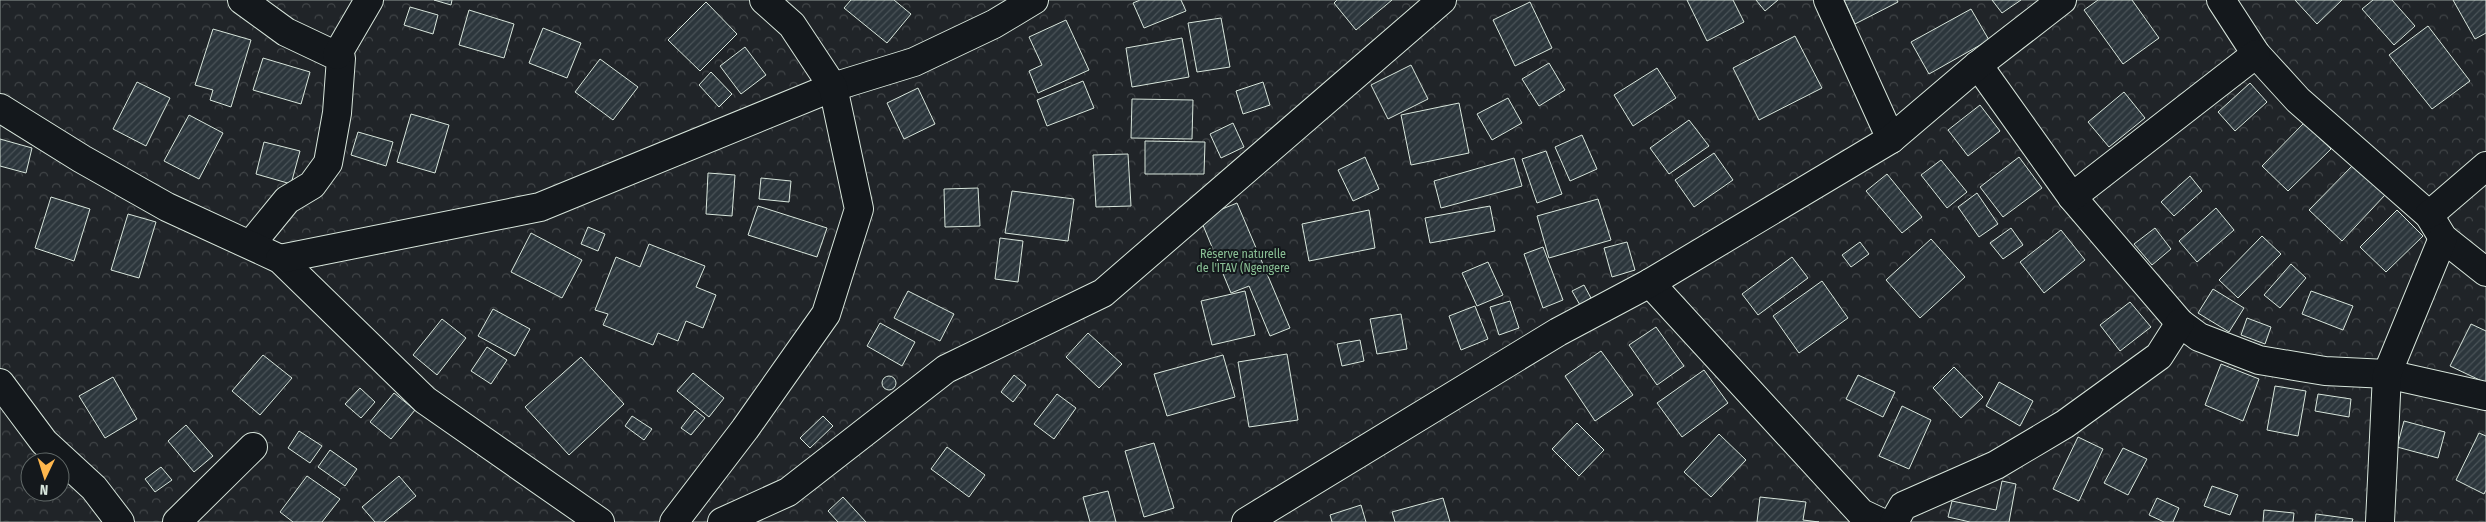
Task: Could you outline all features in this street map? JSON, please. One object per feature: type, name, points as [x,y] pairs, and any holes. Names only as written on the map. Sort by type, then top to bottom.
[{"type":"street","points":[[242,0],[286,32],[341,58],[338,113],[328,163],[312,185],[287,200],[251,244]]},
{"type":"street","points":[[337,56],[369,0]]},
{"type":"street","points":[[674,522],[745,429],[826,314],[859,209],[832,88],[792,25],[764,0]]},
{"type":"street","points":[[280,259],[540,207],[832,88],[914,62],[994,24],[1034,0]]},
{"type":"street","points":[[722,522],[788,492],[946,368],[1102,293],[1442,0]]},
{"type":"street","points":[[1828,0],[1891,139]]},
{"type":"street","points":[[1246,522],[1558,332],[1650,283],[1891,139],[1978,66],[2062,0]]},
{"type":"street","points":[[2221,0],[2256,54],[2298,100],[2430,215],[2443,238],[2486,272]]},
{"type":"street","points":[[2072,197],[2256,54]]},
{"type":"street","points":[[1978,66],[2072,197],[2180,323],[2199,337],[2258,360],[2325,372],[2387,374],[2486,396]]},
{"type":"street","points":[[0,108],[82,159],[167,207],[251,244],[280,259],[425,400],[600,522]]},
{"type":"street","points":[[2430,215],[2486,166]]},
{"type":"street","points":[[2380,522],[2387,374],[2443,238]]},
{"type":"street","points":[[1650,283],[1865,519]]},
{"type":"street","points":[[1894,522],[1902,506],[1996,464],[2065,424],[2159,356],[2180,323]]},
{"type":"street","points":[[0,383],[44,442],[94,488],[120,522]]},
{"type":"street","points":[[177,522],[253,447]]},
{"type":"green space","name":"Réserve naturelle de l'ITAV (Ngengere","points":[[0,0],[2486,0],[2486,522],[0,522]]},
{"type":"building","points":[[434,0],[452,0],[451,5]]},
{"type":"building","points":[[851,0],[894,0],[911,14],[887,43],[844,8]]},
{"type":"building","points":[[1140,0],[1181,0],[1186,11],[1144,28],[1133,3]]},
{"type":"building","points":[[1337,0],[1392,0],[1356,30],[1334,3]]},
{"type":"building","points":[[1687,0],[1733,0],[1744,22],[1707,41]]},
{"type":"building","points":[[1756,0],[1778,0],[1765,11]]},
{"type":"building","points":[[1844,0],[1897,0],[1898,2],[1855,24]]},
{"type":"building","points":[[1992,0],[2021,0],[2002,13]]},
{"type":"building","points":[[2098,0],[2132,0],[2159,38],[2123,64],[2084,10]]},
{"type":"building","points":[[2295,0],[2342,0],[2317,24]]},
{"type":"building","points":[[2373,0],[2392,0],[2415,26],[2394,45],[2362,9]]},
{"type":"building","points":[[2453,0],[2486,0],[2486,33],[2475,39]]},
{"type":"building","points":[[706,2],[737,34],[700,71],[668,40]]},
{"type":"building","points":[[1530,2],[1552,48],[1515,66],[1493,20]]},
{"type":"building","points":[[410,7],[438,15],[433,34],[404,25]]},
{"type":"building","points":[[1971,9],[1989,40],[1929,74],[1911,42]]},
{"type":"building","points":[[469,10],[514,24],[504,58],[459,45]]},
{"type":"building","points":[[1221,18],[1230,67],[1197,72],[1188,23]]},
{"type":"building","points":[[1066,20],[1089,70],[1038,93],[1029,71],[1042,65],[1029,37]]},
{"type":"building","points":[[2428,26],[2470,81],[2432,109],[2389,55]]},
{"type":"building","points":[[543,28],[581,43],[567,78],[529,63]]},
{"type":"building","points":[[213,29],[251,40],[231,107],[210,100],[213,90],[195,85]]},
{"type":"building","points":[[1795,36],[1822,88],[1759,120],[1733,68]]},
{"type":"building","points":[[1182,38],[1189,77],[1132,87],[1126,48]]},
{"type":"building","points":[[745,47],[766,75],[741,94],[720,66]]},
{"type":"building","points":[[263,58],[310,72],[301,104],[253,90]]},
{"type":"building","points":[[600,59],[638,87],[613,120],[575,92]]},
{"type":"building","points":[[1549,63],[1565,90],[1539,106],[1522,79]]},
{"type":"building","points":[[1411,65],[1428,99],[1388,119],[1371,85]]},
{"type":"building","points":[[1657,68],[1676,98],[1633,126],[1614,95]]},
{"type":"building","points":[[711,72],[732,94],[719,107],[699,85]]},
{"type":"building","points":[[1083,81],[1094,108],[1047,126],[1037,100]]},
{"type":"building","points":[[137,82],[170,98],[146,146],[113,129]]},
{"type":"building","points":[[1263,82],[1270,105],[1243,114],[1236,91]]},
{"type":"building","points":[[2250,83],[2267,102],[2235,131],[2218,112]]},
{"type":"building","points":[[918,88],[935,124],[904,139],[887,103]]},
{"type":"building","points":[[2124,92],[2145,118],[2109,147],[2088,122]]},
{"type":"building","points":[[1508,98],[1522,123],[1492,140],[1477,114]]},
{"type":"building","points":[[1132,99],[1193,100],[1192,139],[1131,138]]},
{"type":"building","points":[[1459,103],[1469,153],[1411,165],[1401,115]]},
{"type":"building","points":[[1980,105],[2000,131],[1968,156],[1948,130]]},
{"type":"building","points":[[411,114],[449,125],[435,173],[397,162]]},
{"type":"building","points":[[189,115],[223,133],[199,179],[164,161]]},
{"type":"building","points":[[1689,120],[1709,146],[1669,174],[1650,148]]},
{"type":"building","points":[[1233,123],[1244,147],[1221,158],[1210,134]]},
{"type":"building","points":[[2304,123],[2331,149],[2288,191],[2262,166]]},
{"type":"building","points":[[358,132],[393,142],[386,166],[351,155]]},
{"type":"building","points":[[1582,135],[1597,169],[1570,181],[1555,147]]},
{"type":"building","points":[[0,139],[32,148],[26,173],[0,166]]},
{"type":"building","points":[[1145,141],[1205,142],[1204,174],[1145,174]]},
{"type":"building","points":[[264,142],[300,151],[291,184],[256,174]]},
{"type":"building","points":[[1546,151],[1562,194],[1537,203],[1522,159]]},
{"type":"building","points":[[1714,153],[1733,180],[1694,207],[1675,180]]},
{"type":"building","points":[[1128,154],[1131,206],[1096,207],[1093,155]]},
{"type":"building","points":[[1365,157],[1379,189],[1353,201],[1338,170]]},
{"type":"building","points":[[2019,157],[2042,188],[2003,217],[1980,187]]},
{"type":"building","points":[[1514,158],[1522,186],[1441,208],[1434,181]]},
{"type":"building","points":[[1941,160],[1967,192],[1947,208],[1921,175]]},
{"type":"building","points":[[2353,165],[2385,195],[2342,241],[2309,210]]},
{"type":"building","points":[[708,173],[735,175],[732,216],[706,214]]},
{"type":"building","points":[[1887,174],[1922,217],[1902,233],[1866,191]]},
{"type":"building","points":[[2190,176],[2202,191],[2174,216],[2161,202]]},
{"type":"building","points":[[761,178],[791,181],[789,202],[759,199]]},
{"type":"building","points":[[978,188],[980,226],[945,227],[944,189]]},
{"type":"building","points":[[1012,191],[1074,199],[1068,241],[1005,233]]},
{"type":"building","points":[[1977,193],[1998,224],[1979,237],[1958,207]]},
{"type":"building","points":[[51,197],[90,209],[74,261],[35,248]]},
{"type":"building","points":[[1598,199],[1611,240],[1549,258],[1537,216]]},
{"type":"building","points":[[1237,203],[1290,328],[1270,336],[1249,286],[1231,293],[1200,218]]},
{"type":"building","points":[[758,206],[827,228],[817,257],[748,235]]},
{"type":"building","points":[[1490,206],[1495,231],[1430,243],[1425,218]]},
{"type":"building","points":[[2216,208],[2234,230],[2197,262],[2179,241]]},
{"type":"building","points":[[1369,210],[1375,248],[1309,261],[1302,224]]},
{"type":"building","points":[[2397,210],[2423,236],[2386,272],[2360,247]]},
{"type":"building","points":[[128,214],[156,222],[139,278],[111,270]]},
{"type":"building","points":[[588,227],[605,234],[598,251],[581,244]]},
{"type":"building","points":[[2011,228],[2023,245],[2003,259],[1990,243]]},
{"type":"building","points":[[2155,228],[2171,249],[2152,265],[2134,244]]},
{"type":"building","points":[[2061,230],[2085,260],[2044,293],[2020,262]]},
{"type":"building","points":[[531,233],[582,260],[562,298],[511,272]]},
{"type":"building","points":[[2262,236],[2281,254],[2238,298],[2219,280]]},
{"type":"building","points":[[1000,238],[1023,241],[1018,282],[995,279]]},
{"type":"building","points":[[1931,239],[1965,277],[1920,318],[1886,280]]},
{"type":"building","points":[[1627,242],[1635,270],[1612,277],[1604,248]]},
{"type":"building","points":[[1860,242],[1869,254],[1851,267],[1842,255]]},
{"type":"building","points":[[649,244],[705,266],[696,287],[716,295],[703,328],[686,321],[678,341],[658,333],[653,345],[603,325],[608,314],[595,310],[616,257],[640,267]]},
{"type":"building","points":[[1543,247],[1563,300],[1543,308],[1524,254]]},
{"type":"building","points":[[1792,257],[1808,278],[1758,315],[1742,294]]},
{"type":"building","points":[[1488,262],[1503,295],[1477,306],[1462,273]]},
{"type":"building","points":[[2291,264],[2306,278],[2280,308],[2264,295]]},
{"type":"building","points":[[1822,281],[1848,318],[1799,353],[1773,316]]},
{"type":"building","points":[[1584,285],[1591,298],[1580,305],[1572,291]]},
{"type":"building","points":[[2213,289],[2244,308],[2229,332],[2198,313]]},
{"type":"building","points":[[908,291],[954,314],[940,341],[894,318]]},
{"type":"building","points":[[1245,291],[1255,335],[1212,345],[1201,301]]},
{"type":"building","points":[[2311,291],[2353,306],[2343,330],[2302,314]]},
{"type":"building","points":[[1510,301],[1519,328],[1499,335],[1490,307]]},
{"type":"building","points":[[2130,302],[2151,327],[2120,351],[2100,325]]},
{"type":"building","points":[[1475,306],[1488,339],[1461,350],[1449,316]]},
{"type":"building","points":[[493,309],[530,329],[515,356],[478,336]]},
{"type":"building","points":[[1401,314],[1407,349],[1377,354],[1370,319]]},
{"type":"building","points":[[2247,318],[2271,327],[2265,344],[2241,335]]},
{"type":"building","points":[[442,319],[466,338],[437,375],[413,355]]},
{"type":"building","points":[[880,323],[915,342],[902,366],[867,346]]},
{"type":"building","points":[[2471,324],[2486,331],[2486,383],[2450,366]]},
{"type":"building","points":[[1656,327],[1684,366],[1657,385],[1629,345]]},
{"type":"building","points":[[1088,333],[1122,364],[1099,388],[1066,357]]},
{"type":"building","points":[[1360,340],[1364,361],[1342,366],[1337,344]]},
{"type":"building","points":[[487,347],[507,360],[491,384],[471,371]]},
{"type":"building","points":[[1601,351],[1633,395],[1595,421],[1565,376]]},
{"type":"building","points":[[1287,354],[1298,420],[1249,427],[1238,362]]},
{"type":"building","points":[[263,355],[292,378],[260,415],[232,391]]},
{"type":"building","points":[[1223,355],[1235,397],[1167,416],[1154,374]]},
{"type":"building","points":[[581,357],[624,404],[569,455],[525,407]]},
{"type":"building","points":[[2221,364],[2259,379],[2243,421],[2205,405]]},
{"type":"building","points":[[1954,367],[1983,397],[1961,418],[1933,388]]},
{"type":"building","points":[[1704,370],[1728,403],[1682,437],[1657,403]]},
{"type":"building","points":[[693,373],[724,398],[709,417],[677,391]]},
{"type":"building","points":[[1014,375],[1026,385],[1013,402],[1001,392]]},
{"type":"building","points":[[1858,375],[1895,392],[1883,417],[1846,399]]},
{"type":"building","points":[[886,376],[892,376],[896,383],[892,390],[886,390],[882,386],[882,380]]},
{"type":"building","points":[[113,377],[137,419],[105,438],[79,396]]},
{"type":"building","points":[[1999,382],[2033,401],[2020,426],[1986,406]]},
{"type":"building","points":[[2275,386],[2306,391],[2298,436],[2267,430]]},
{"type":"building","points":[[360,388],[375,402],[361,418],[345,404]]},
{"type":"building","points":[[394,393],[415,410],[391,439],[370,422]]},
{"type":"building","points":[[1057,394],[1076,408],[1054,439],[1034,424]]},
{"type":"building","points":[[2318,394],[2351,399],[2349,417],[2315,411]]},
{"type":"building","points":[[1902,406],[1931,420],[1909,469],[1879,456]]},
{"type":"building","points":[[695,410],[705,418],[691,435],[681,428]]},
{"type":"building","points":[[632,416],[652,429],[644,440],[625,426]]},
{"type":"building","points":[[823,416],[833,426],[810,448],[800,438]]},
{"type":"building","points":[[2404,421],[2445,432],[2438,458],[2397,447]]},
{"type":"building","points":[[1577,423],[1604,450],[1579,476],[1552,449]]},
{"type":"building","points":[[186,425],[213,456],[194,472],[168,441]]},
{"type":"building","points":[[299,431],[322,446],[310,463],[288,448]]},
{"type":"building","points":[[2479,433],[2486,436],[2486,490],[2484,494],[2456,480]]},
{"type":"building","points":[[1719,434],[1746,460],[1711,497],[1684,472]]},
{"type":"building","points":[[2078,437],[2103,449],[2079,501],[2053,489]]},
{"type":"building","points":[[1154,443],[1174,508],[1144,517],[1125,451]]},
{"type":"building","points":[[947,447],[985,475],[969,497],[931,469]]},
{"type":"building","points":[[2123,448],[2147,459],[2128,495],[2104,483]]},
{"type":"building","points":[[330,450],[357,469],[345,486],[318,467]]},
{"type":"building","points":[[161,467],[172,480],[155,492],[145,479]]},
{"type":"building","points":[[307,476],[340,499],[322,522],[293,522],[280,512]]},
{"type":"building","points":[[399,476],[416,496],[384,522],[375,522],[362,507]]},
{"type":"building","points":[[2002,481],[2016,484],[2009,522],[1970,522],[1948,517],[1952,501],[1996,510]]},
{"type":"building","points":[[2212,486],[2238,495],[2230,515],[2204,506]]},
{"type":"building","points":[[1108,491],[1116,522],[1090,522],[1083,497]]},
{"type":"building","points":[[843,497],[866,522],[838,522],[828,511]]},
{"type":"building","points":[[1760,497],[1806,502],[1803,520],[1819,522],[1757,522]]},
{"type":"building","points":[[1443,498],[1450,522],[1395,522],[1392,512]]},
{"type":"building","points":[[2157,498],[2179,508],[2173,522],[2164,522],[2149,515]]},
{"type":"building","points":[[1361,505],[1366,522],[1332,522],[1330,515]]},
{"type":"building","points":[[2264,510],[2294,513],[2293,522],[2263,522]]},
{"type":"building","points":[[2316,514],[2353,519],[2352,522],[2315,522]]}]
